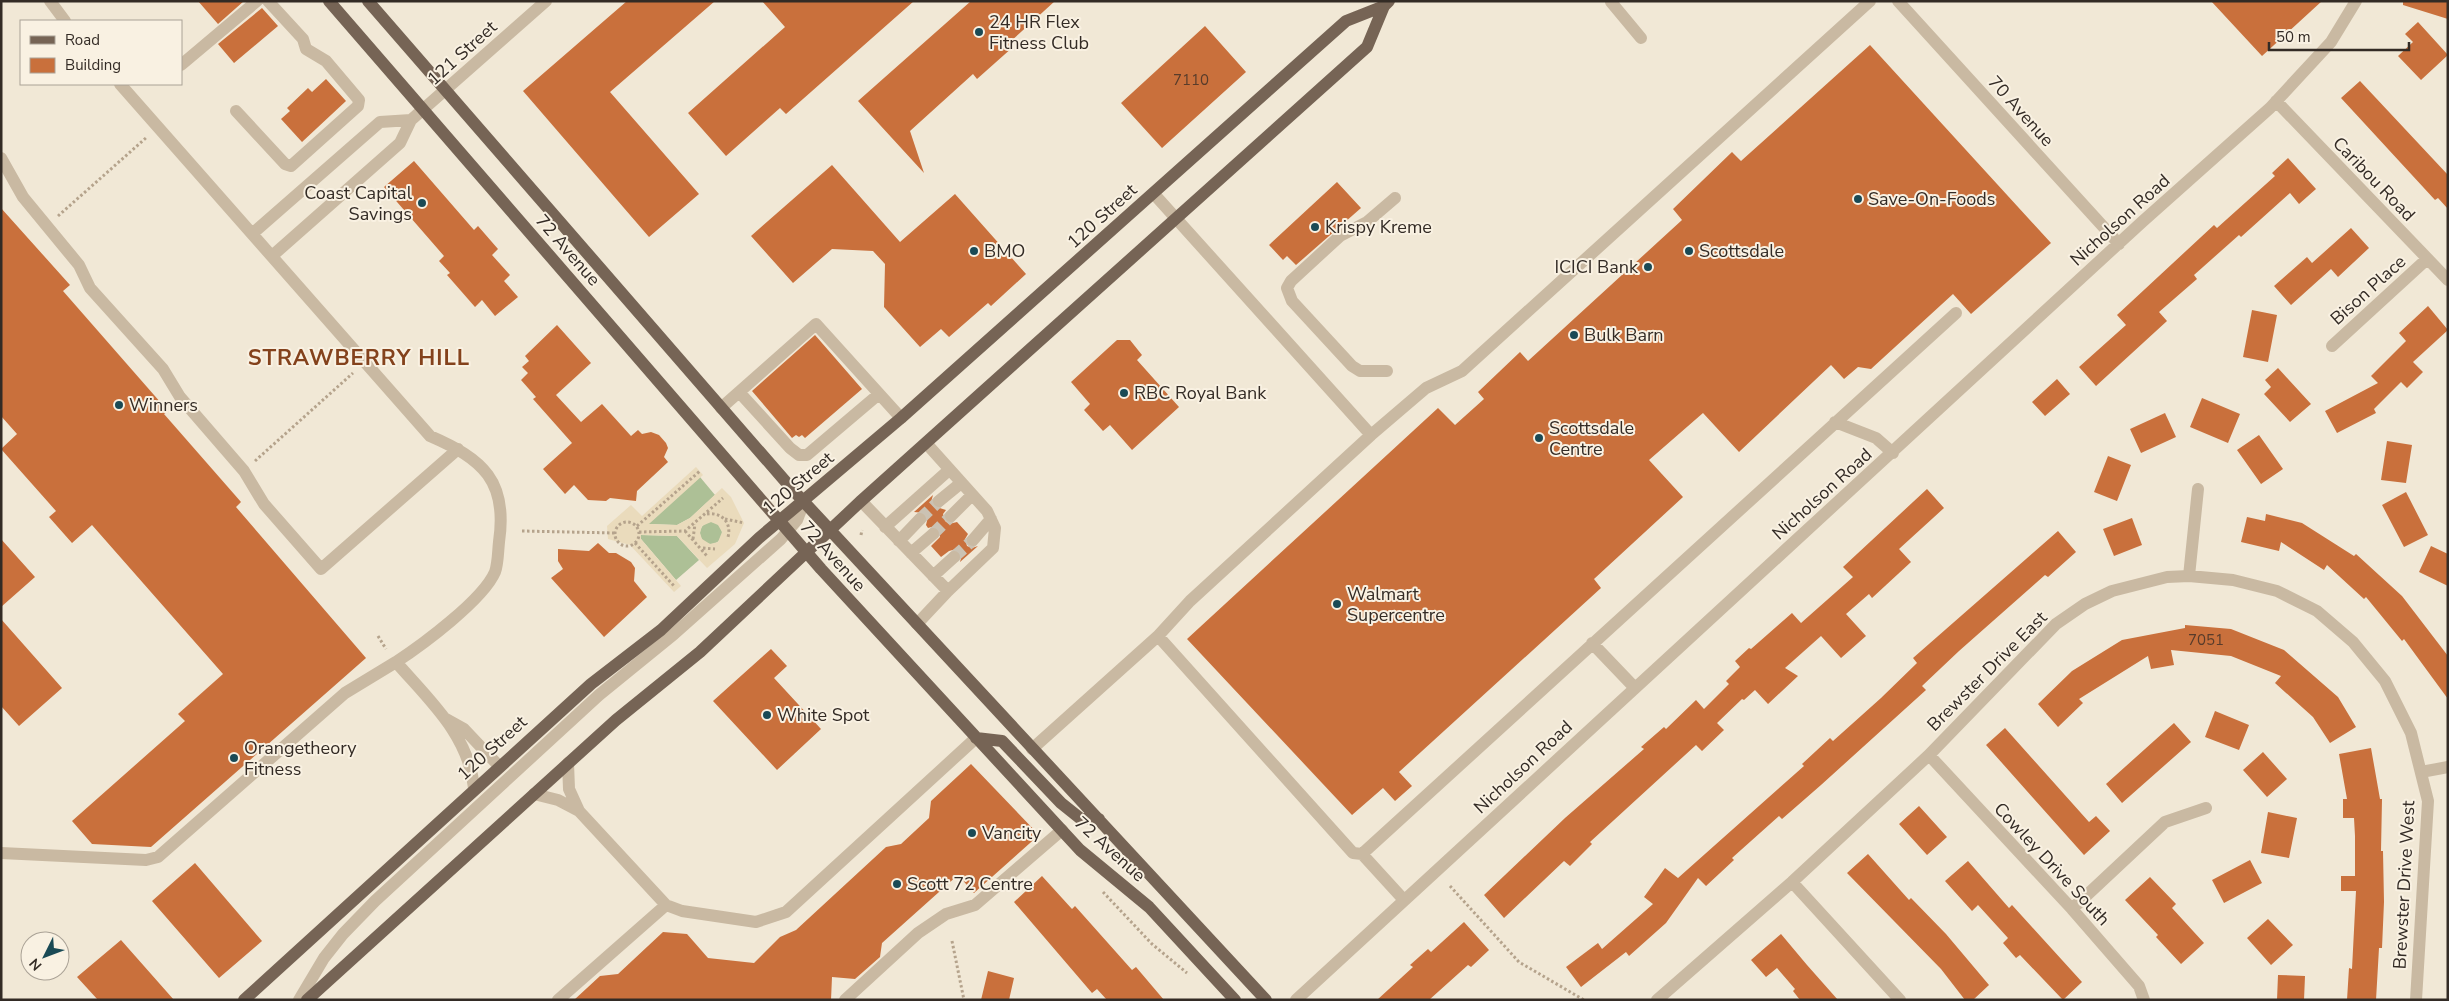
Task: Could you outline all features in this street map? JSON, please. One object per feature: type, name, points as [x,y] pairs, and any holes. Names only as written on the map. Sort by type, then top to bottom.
[{"type":"main road","name":"72 Avenue","points":[[329,1],[693,419],[784,527],[1080,850],[1149,907],[1235,1000]]},
{"type":"main road","name":"72 Avenue","points":[[368,1],[830,531],[1266,1000]]},
{"type":"main road","name":"120 Street","points":[[244,1000],[590,684],[660,630],[759,538],[784,527],[804,502],[1154,194],[1346,21],[1386,4]]},
{"type":"main road","name":"120 Street","points":[[307,1000],[616,720],[700,652],[808,553],[861,501],[1367,47],[1386,4]]},
{"type":"main road","points":[[976,738],[1002,741],[1061,803],[1081,819],[1099,819]]},
{"type":"street","points":[[50,1],[64,20]]},
{"type":"street","points":[[182,64],[257,1]]},
{"type":"street","points":[[236,111],[285,164],[291,166],[358,106],[359,100],[326,61],[306,49],[303,39],[268,1]]},
{"type":"street","name":"121 Street","points":[[411,120],[546,1]]},
{"type":"street","points":[[1032,749],[1158,636],[1190,601],[1371,435],[1426,388],[1462,371],[1870,1]]},
{"type":"street","name":"70 Avenue","points":[[1898,1],[2119,244]]},
{"type":"street","name":"Nicholson Road","points":[[1296,1000],[2276,101],[2331,42],[2356,1]]},
{"type":"street","points":[[1611,2],[1641,38]]},
{"type":"street","points":[[1,853],[146,860],[158,858],[345,693],[396,662],[476,598],[495,572],[502,509],[493,480],[470,456],[430,436],[121,85]]},
{"type":"street","name":"Caribou Road","points":[[2276,101],[2448,280]]},
{"type":"street","points":[[252,234],[380,122],[411,120],[400,143],[272,256]]},
{"type":"street","points":[[1,158],[23,197],[79,265],[90,288],[163,369],[180,397],[244,471],[264,504],[322,570],[458,449]]},
{"type":"street","points":[[1154,194],[1371,435]]},
{"type":"street","points":[[1387,371],[1360,371],[1352,366],[1292,301],[1287,288],[1291,281],[1340,236],[1367,222],[1395,198]]},
{"type":"street","name":"Bison Place","points":[[2332,346],[2427,259]]},
{"type":"street","points":[[1362,854],[1956,312]]},
{"type":"street","points":[[721,408],[816,324],[901,418]]},
{"type":"street","points":[[739,392],[790,448],[799,455],[807,455],[879,394]]},
{"type":"street","points":[[1835,422],[1876,438],[1893,453]]},
{"type":"street","points":[[916,624],[993,548],[995,528],[987,511],[926,443]]},
{"type":"street","points":[[886,526],[949,470]]},
{"type":"street","points":[[939,502],[961,482]]},
{"type":"street","points":[[2189,576],[2198,489]]},
{"type":"street","points":[[951,516],[972,495]]},
{"type":"street","points":[[861,501],[948,592]]},
{"type":"street","points":[[899,541],[920,519]]},
{"type":"street","points":[[973,540],[991,520]]},
{"type":"street","points":[[299,1000],[324,958],[343,934],[375,901],[599,695],[674,634],[784,527]]},
{"type":"street","points":[[911,554],[933,534]]},
{"type":"street","points":[[933,576],[954,557]]},
{"type":"street","name":"Brewster Drive East","points":[[1657,1000],[1792,882],[1929,755],[2056,624],[2085,604],[2112,591],[2167,577],[2189,576],[2233,580],[2277,590],[2317,611],[2353,642],[2385,681],[2411,733],[2421,772]]},
{"type":"street","points":[[1158,636],[1353,853],[1362,854],[1404,900]]},
{"type":"street","points":[[1592,643],[1635,688]]},
{"type":"street","points":[[396,662],[446,719],[470,762],[474,788]]},
{"type":"street","points":[[446,719],[464,729],[499,766]]},
{"type":"street","points":[[568,763],[569,789],[579,811],[666,905],[682,911],[756,922],[786,912],[976,738]]},
{"type":"street","name":"Cowley Drive South","points":[[1929,755],[2072,909],[2139,986],[2144,1000]]},
{"type":"street","points":[[2421,772],[2448,767]]},
{"type":"street","name":"Brewster Drive West","points":[[2416,1000],[2428,801],[2421,772]]},
{"type":"street","points":[[534,794],[558,800],[579,811]]},
{"type":"street","points":[[2072,909],[2165,822],[2206,808]]},
{"type":"street","points":[[845,1000],[918,933],[946,914],[975,905],[1062,830]]},
{"type":"street","points":[[1792,882],[1900,1000]]},
{"type":"street","points":[[558,1000],[666,905]]},
{"type":"path","points":[[56,217],[147,137]]},
{"type":"path","points":[[252,464],[354,373]]},
{"type":"path","points":[[637,526],[700,471]]},
{"type":"path","points":[[639,532],[685,531],[723,498]]},
{"type":"path","points":[[706,514],[717,514],[724,518],[744,523]]},
{"type":"path","points":[[724,518],[728,524],[728,537]]},
{"type":"path","points":[[693,540],[693,532],[697,521]]},
{"type":"path","points":[[615,533],[622,523],[630,522],[637,526],[639,532],[635,543]]},
{"type":"path","points":[[522,531],[615,533]]},
{"type":"path","points":[[685,531],[707,556]]},
{"type":"path","points":[[615,533],[617,540],[623,545],[635,543]]},
{"type":"path","points":[[635,543],[674,586]]},
{"type":"path","points":[[700,547],[707,550],[715,549]]},
{"type":"path","points":[[378,636],[386,649]]},
{"type":"path","points":[[1098,886],[1152,944],[1189,975]]},
{"type":"path","points":[[1450,886],[1519,962],[1584,1000]]},
{"type":"path","points":[[952,941],[964,1000]]},
{"type":"green space","points":[[700,477],[715,495],[690,518],[677,525],[648,524]]},
{"type":"green space","points":[[711,522],[719,525],[722,533],[719,541],[711,544],[703,541],[700,533],[703,525]]},
{"type":"green space","points":[[641,535],[677,536],[699,560],[676,580],[641,539]]},
{"type":"shaded area","points":[[696,467],[703,475],[649,524],[677,525],[690,518],[722,488],[731,497],[744,523],[735,544],[707,568],[677,536],[641,535],[641,539],[681,586],[674,592],[630,545],[608,539],[607,526],[631,505],[642,516]],"holes":[[[711,522],[718,525],[722,532],[718,542],[710,544],[702,539],[700,533],[702,526]]]},
{"type":"building","points":[[198,1],[244,1],[218,24]]},
{"type":"building","points":[[627,1],[715,1],[610,92],[699,194],[649,237],[523,91]]},
{"type":"building","points":[[762,1],[914,1],[786,114],[780,108],[726,156],[688,113],[785,27]]},
{"type":"building","points":[[971,1],[1055,1],[1009,43],[1013,47],[977,79],[973,74],[910,131],[924,173],[858,101]]},
{"type":"building","points":[[2211,1],[2322,1],[2262,56]]},
{"type":"building","points":[[2403,1],[2448,1],[2448,19],[2403,5]]},
{"type":"building","points":[[262,8],[278,26],[234,63],[218,44]]},
{"type":"building","points":[[2418,22],[2448,55],[2421,80],[2398,56],[2413,42],[2405,34]]},
{"type":"building","points":[[1205,26],[1246,72],[1162,148],[1121,103]]},
{"type":"building","name":"Scottsdale Centre","points":[[1870,45],[2051,243],[1971,314],[1953,294],[1871,369],[1858,367],[1844,379],[1831,365],[1739,452],[1703,413],[1649,460],[1683,497],[1594,579],[1601,588],[1399,772],[1412,786],[1395,801],[1383,788],[1352,815],[1187,639],[1438,408],[1455,425],[1484,399],[1478,392],[1520,352],[1528,361],[1682,220],[1673,209],[1732,152],[1741,161]]},
{"type":"building","points":[[326,79],[346,101],[302,142],[281,119],[290,111],[287,108],[308,88],[312,92]]},
{"type":"building","points":[[2360,81],[2448,175],[2448,209],[2438,198],[2435,200],[2341,98]]},
{"type":"building","points":[[2288,158],[2316,189],[2299,204],[2290,193],[2241,237],[2239,235],[2194,275],[2197,279],[2159,312],[2167,321],[2096,386],[2079,367],[2126,325],[2117,315],[2214,225],[2217,228],[2275,176],[2272,173]]},
{"type":"building","points":[[414,161],[474,230],[478,226],[498,249],[492,255],[510,275],[504,281],[518,297],[495,316],[482,300],[475,307],[447,275],[450,273],[439,261],[444,256],[384,187]]},
{"type":"building","points":[[832,165],[900,242],[955,194],[1026,274],[991,306],[988,303],[949,337],[941,329],[920,347],[884,307],[885,264],[873,251],[832,249],[793,283],[751,236]]},
{"type":"building","name":"Krispy Kreme","points":[[1337,182],[1361,208],[1296,265],[1287,256],[1283,260],[1269,245]]},
{"type":"building","points":[[1,208],[70,285],[63,291],[168,411],[164,414],[241,502],[236,507],[366,658],[151,847],[92,844],[72,821],[185,721],[178,714],[223,674],[92,525],[72,543],[49,517],[56,511],[1,449],[17,434],[1,416]]},
{"type":"building","points":[[2351,228],[2369,248],[2338,277],[2331,269],[2291,305],[2274,286],[2307,257],[2312,263]]},
{"type":"building","points":[[2428,306],[2448,330],[2413,362],[2423,372],[2407,388],[2401,382],[2374,409],[2376,413],[2337,433],[2325,411],[2378,383],[2371,376],[2406,341],[2399,333]]},
{"type":"building","points":[[2252,310],[2277,315],[2268,362],[2243,357]]},
{"type":"building","points":[[557,325],[591,363],[556,395],[581,422],[602,404],[631,436],[638,430],[642,434],[651,432],[659,435],[666,443],[668,448],[664,457],[668,462],[637,491],[636,501],[610,498],[606,501],[588,500],[574,485],[565,494],[543,469],[572,443],[533,399],[536,397],[521,380],[528,373],[522,367],[529,361],[525,356]]},
{"type":"building","points":[[815,335],[862,389],[805,438],[802,435],[799,437],[796,435],[792,438],[752,391]]},
{"type":"building","name":"RBC Royal Bank","points":[[1117,340],[1130,340],[1142,355],[1137,360],[1179,407],[1132,450],[1110,425],[1103,431],[1084,410],[1090,404],[1071,382]]},
{"type":"building","points":[[2278,368],[2311,404],[2290,422],[2264,394],[2271,387],[2265,380]]},
{"type":"building","points":[[2057,379],[2070,394],[2045,416],[2032,402]]},
{"type":"building","points":[[2202,398],[2240,414],[2228,443],[2190,427]]},
{"type":"building","points":[[2165,413],[2176,437],[2141,453],[2130,429]]},
{"type":"building","points":[[2259,435],[2283,469],[2261,484],[2237,450]]},
{"type":"building","points":[[2387,441],[2412,445],[2406,483],[2381,480]]},
{"type":"building","points":[[2108,456],[2131,465],[2117,501],[2094,492]]},
{"type":"building","points":[[1927,489],[1944,508],[1899,549],[1911,562],[1872,598],[1869,594],[1846,614],[1866,636],[1841,658],[1821,636],[1785,668],[1798,676],[1768,704],[1755,690],[1744,700],[1742,699],[1717,723],[1724,730],[1702,751],[1696,745],[1590,842],[1592,844],[1570,866],[1564,861],[1504,918],[1484,895],[1565,818],[1644,749],[1641,747],[1664,727],[1666,729],[1696,700],[1704,709],[1729,684],[1726,681],[1740,667],[1735,661],[1749,648],[1751,649],[1792,613],[1801,623],[1853,577],[1843,567]]},
{"type":"building","points":[[2406,492],[2428,535],[2404,547],[2382,505]]},
{"type":"building","points":[[933,495],[931,502],[933,506],[946,510],[943,514],[945,521],[949,524],[957,522],[968,534],[965,539],[967,546],[972,548],[978,546],[960,562],[962,555],[956,549],[949,551],[941,557],[931,546],[940,537],[939,529],[935,526],[928,528],[926,525],[928,517],[925,513],[914,512]]},
{"type":"building","points":[[2266,514],[2302,523],[2354,556],[2356,554],[2402,596],[2448,656],[2448,699],[2404,639],[2402,641],[2366,597],[2364,599],[2327,565],[2324,570],[2281,542],[2279,551],[2241,542],[2247,517],[2265,521]]},
{"type":"building","points":[[2132,518],[2142,545],[2114,556],[2103,529]]},
{"type":"building","points":[[2058,531],[2076,552],[2048,577],[2045,575],[1959,651],[1922,686],[1926,690],[1782,819],[1779,816],[1732,858],[1734,860],[1706,886],[1698,878],[1666,923],[1629,956],[1626,952],[1581,987],[1566,967],[1598,943],[1602,949],[1653,904],[1644,897],[1665,868],[1678,878],[1804,766],[1802,764],[1830,738],[1833,741],[1881,698],[1917,663],[1913,658]]},
{"type":"building","points":[[1,539],[35,577],[1,607]]},
{"type":"building","points":[[598,543],[609,553],[616,553],[631,562],[635,568],[634,581],[647,597],[604,637],[551,578],[563,569],[558,561],[558,549],[589,551]]},
{"type":"building","points":[[2431,546],[2448,554],[2448,586],[2419,572]]},
{"type":"building","points":[[1,619],[62,688],[19,726],[1,706]]},
{"type":"building","points":[[2185,625],[2231,629],[2284,650],[2338,697],[2356,727],[2330,743],[2313,717],[2275,683],[2281,676],[2231,656],[2171,650],[2174,665],[2151,669],[2148,656],[2079,699],[2083,703],[2058,727],[2038,704],[2072,671],[2122,640],[2185,628]]},
{"type":"building","name":"White Spot","points":[[771,649],[787,666],[774,678],[821,729],[777,770],[713,701]]},
{"type":"building","points":[[2215,711],[2249,725],[2239,750],[2205,737]]},
{"type":"building","points":[[2174,723],[2191,742],[2122,803],[2106,784]]},
{"type":"building","points":[[2005,728],[2089,822],[2096,816],[2110,831],[2084,855],[1986,745]]},
{"type":"building","points":[[2371,748],[2380,799],[2382,799],[2381,851],[2383,851],[2384,902],[2382,948],[2379,948],[2376,1000],[2347,1000],[2349,968],[2352,969],[2356,891],[2341,891],[2341,876],[2355,876],[2355,836],[2354,818],[2343,818],[2343,799],[2347,799],[2339,754]]},
{"type":"building","points":[[2263,752],[2287,779],[2267,797],[2243,770]]},
{"type":"building","name":"Scott 72 Centre","points":[[971,764],[1039,835],[974,893],[958,875],[882,943],[880,957],[855,979],[832,977],[831,1000],[574,1000],[600,976],[618,974],[663,932],[687,934],[708,958],[754,963],[780,937],[796,930],[886,847],[901,844],[929,818],[931,801]]},
{"type":"building","points":[[1919,806],[1947,837],[1927,855],[1899,824]]},
{"type":"building","points":[[2268,812],[2297,818],[2289,858],[2261,853]]},
{"type":"building","points":[[1868,854],[1909,900],[1911,898],[1946,934],[1989,985],[1973,1000],[1965,1000],[1941,969],[1847,873]]},
{"type":"building","points":[[2250,860],[2262,883],[2224,903],[2212,880]]},
{"type":"building","points":[[1968,861],[2009,908],[2012,905],[2082,982],[2063,1000],[2020,955],[2016,958],[2003,943],[2008,938],[1978,905],[1972,911],[1945,881]]},
{"type":"building","points":[[195,863],[262,941],[219,978],[152,901]]},
{"type":"building","points":[[1042,876],[1072,909],[1075,906],[1132,970],[1136,967],[1164,1000],[1107,1000],[1097,989],[1092,993],[1014,902]]},
{"type":"building","points":[[2150,877],[2176,904],[2172,908],[2204,943],[2181,964],[2156,937],[2158,935],[2125,900]]},
{"type":"building","points":[[2268,919],[2293,945],[2271,965],[2247,938]]},
{"type":"building","points":[[1464,922],[1489,950],[1471,967],[1468,965],[1429,1000],[1377,1000],[1413,967],[1410,965],[1428,949],[1431,952]]},
{"type":"building","points":[[1781,934],[1838,1000],[1800,1000],[1793,991],[1795,989],[1777,968],[1766,977],[1751,960]]},
{"type":"building","points":[[121,940],[174,1000],[98,1000],[77,977]]},
{"type":"building","points":[[988,971],[1014,978],[1009,1000],[981,1000]]},
{"type":"building","points":[[2278,975],[2305,976],[2304,1000],[2277,1000]]},
{"type":"tunnel","points":[[920,519],[939,501]]},
{"type":"tunnel","points":[[933,534],[951,516]]},
{"type":"tunnel","points":[[954,557],[973,540]]},
{"type":"place","name":"24 HR Flex Fitness Club","points":[[979,32]]},
{"type":"place","name":"Save-On-Foods","points":[[1858,199]]},
{"type":"place","name":"Coast Capital Savings","points":[[422,203]]},
{"type":"place","name":"Krispy Kreme","points":[[1315,227]]},
{"type":"place","name":"BMO","points":[[974,251]]},
{"type":"place","name":"Scottsdale","points":[[1689,251]]},
{"type":"place","name":"ICICI Bank","points":[[1648,267]]},
{"type":"place","name":"Bulk Barn","points":[[1574,335]]},
{"type":"place","name":"RBC Royal Bank","points":[[1124,393]]},
{"type":"place","name":"Winners","points":[[119,405]]},
{"type":"place","name":"Scottsdale Centre","points":[[1539,438]]},
{"type":"place","name":"Walmart Supercentre","points":[[1337,604]]},
{"type":"place","name":"White Spot","points":[[767,715]]},
{"type":"place","name":"Orangetheory Fitness","points":[[234,758]]},
{"type":"place","name":"Vancity","points":[[972,833]]},
{"type":"place","name":"Scott 72 Centre","points":[[897,884]]},
{"type":"district","name":"STRAWBERRY HILL","points":[[359,357]]}]
